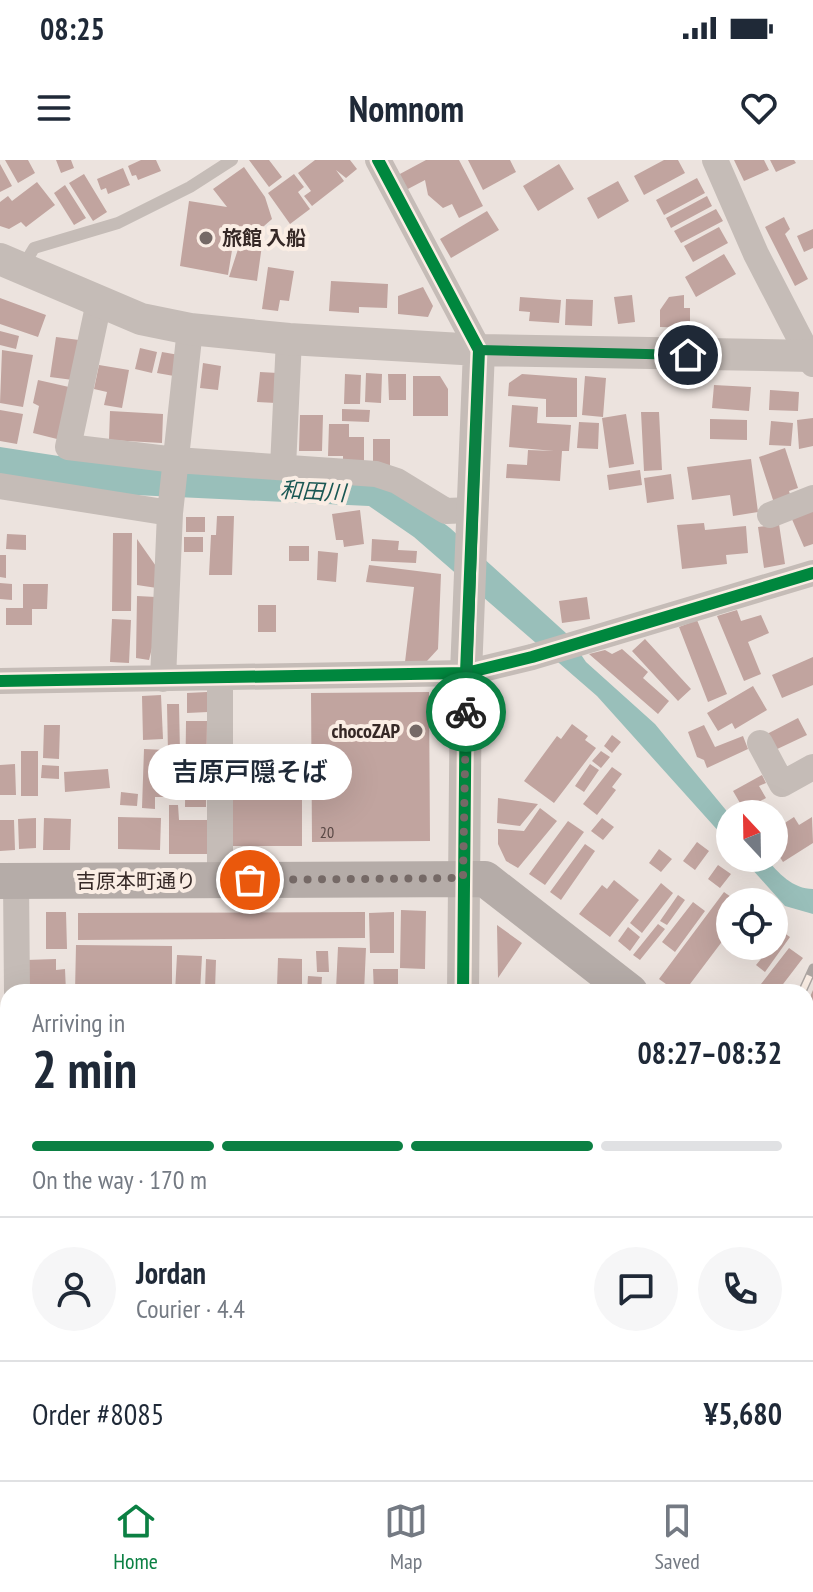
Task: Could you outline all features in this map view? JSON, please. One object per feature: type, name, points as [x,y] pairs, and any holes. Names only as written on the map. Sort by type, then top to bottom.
[{"type":"main road","name":"吉原本町通り","points":[[8,881],[485,879],[620,984]]},
{"type":"street","points":[[378,160],[479,350],[466,673],[463,984]]},
{"type":"street","points":[[11,263],[141,319],[190,329],[289,339],[479,350],[811,359],[756,254],[715,160]]},
{"type":"street","points":[[99,302],[68,447],[176,463],[376,474],[397,481],[446,511],[472,510]]},
{"type":"street","points":[[163,679],[172,507],[190,329]]},
{"type":"street","points":[[283,467],[289,339]]},
{"type":"street","points":[[0,486],[172,507]]},
{"type":"street","points":[[770,515],[813,498]]},
{"type":"street","points":[[0,681],[466,673],[532,657],[813,573]]},
{"type":"street","points":[[220,679],[220,880]]},
{"type":"street","points":[[760,743],[782,784],[813,767]]},
{"type":"street","points":[[8,881],[16,984]]},
{"type":"lane","points":[[11,263],[34,248],[118,223],[190,187],[232,160]]},
{"type":"water","name":"和田川","points":[[0,447],[65,457],[372,482],[404,493],[450,528],[567,634],[586,662],[655,724],[718,800],[716,828],[597,696],[414,537],[369,506],[93,493],[0,476]]},
{"type":"water","points":[[755,872],[779,872],[793,883],[813,889],[813,914],[788,907],[788,888],[769,888]]},
{"type":"building","points":[[5,160],[28,160],[35,173],[18,183]]},
{"type":"building","points":[[56,160],[71,160],[74,168],[61,173]]},
{"type":"building","points":[[141,160],[156,160],[161,171],[138,180],[136,175],[132,176],[128,166]]},
{"type":"building","points":[[249,160],[269,160],[282,177],[269,187]]},
{"type":"building","points":[[315,160],[350,160],[357,169],[346,178],[336,170],[344,181],[312,206],[304,196],[311,191],[298,173]]},
{"type":"building","points":[[426,160],[459,160],[483,206],[459,218],[452,204],[443,208],[428,195],[425,180],[406,190],[398,175]]},
{"type":"building","points":[[468,160],[510,160],[516,172],[483,190]]},
{"type":"building","points":[[664,160],[678,160],[685,173],[644,195],[634,176]]},
{"type":"building","points":[[734,160],[764,160],[769,170],[744,181]]},
{"type":"building","points":[[770,160],[794,160],[796,163],[776,172]]},
{"type":"building","points":[[0,164],[12,186],[0,192]]},
{"type":"building","points":[[559,164],[574,189],[538,211],[523,186]]},
{"type":"building","points":[[244,167],[265,197],[272,219],[248,240],[234,238],[228,275],[180,266],[189,201],[227,207],[213,189]]},
{"type":"building","points":[[123,168],[130,185],[108,194],[106,188],[101,190],[97,179]]},
{"type":"building","points":[[84,174],[107,212],[93,221],[69,183]]},
{"type":"building","points":[[294,174],[304,187],[298,192],[310,209],[290,224],[268,193]]},
{"type":"building","points":[[697,178],[705,193],[664,215],[656,200]]},
{"type":"building","points":[[618,181],[629,201],[598,219],[587,198]]},
{"type":"building","points":[[37,182],[55,205],[26,227],[21,222],[9,229],[0,226],[0,202],[8,196],[12,201]]},
{"type":"building","points":[[65,185],[86,218],[74,225],[54,193]]},
{"type":"building","points":[[707,196],[712,206],[671,228],[666,218]]},
{"type":"building","points":[[716,209],[723,221],[681,243],[674,231]]},
{"type":"building","points":[[487,211],[499,230],[451,258],[440,239]]},
{"type":"building","points":[[784,217],[790,229],[785,234],[808,279],[795,286],[765,227]]},
{"type":"building","points":[[719,227],[728,243],[693,262],[684,246]]},
{"type":"building","points":[[813,229],[813,248],[804,252],[797,236]]},
{"type":"building","points":[[240,243],[262,245],[257,281],[229,277]]},
{"type":"building","points":[[724,254],[736,274],[696,297],[685,277]]},
{"type":"building","points":[[268,267],[294,271],[289,301],[280,300],[278,311],[262,309]]},
{"type":"building","points":[[331,281],[388,284],[387,308],[359,307],[359,313],[329,311]]},
{"type":"building","points":[[423,287],[433,306],[428,317],[398,314],[398,296]]},
{"type":"building","points":[[632,295],[635,322],[618,324],[614,297]]},
{"type":"building","points":[[684,295],[684,308],[690,308],[690,328],[660,327],[660,310],[669,297]]},
{"type":"building","points":[[520,297],[561,300],[559,323],[529,321],[530,312],[519,311]]},
{"type":"building","points":[[0,298],[46,315],[38,337],[0,324]]},
{"type":"building","points":[[566,299],[593,300],[592,326],[565,325]]},
{"type":"building","points":[[0,331],[19,336],[16,349],[0,345]]},
{"type":"building","points":[[56,337],[79,340],[73,380],[50,377]]},
{"type":"building","points":[[140,348],[157,352],[152,373],[135,369]]},
{"type":"building","points":[[2,350],[33,355],[23,407],[0,403]]},
{"type":"building","points":[[162,352],[179,355],[174,376],[157,373]]},
{"type":"building","points":[[203,363],[221,366],[218,390],[200,388]]},
{"type":"building","points":[[99,365],[129,370],[122,408],[104,405],[107,392],[94,389]]},
{"type":"building","points":[[260,372],[278,373],[276,403],[257,402]]},
{"type":"building","points":[[366,373],[382,374],[381,403],[365,402]]},
{"type":"building","points":[[345,374],[361,375],[360,404],[344,404]]},
{"type":"building","points":[[388,374],[406,374],[406,400],[389,400]]},
{"type":"building","points":[[522,374],[577,378],[577,417],[546,417],[546,399],[508,396],[509,383]]},
{"type":"building","points":[[413,376],[440,376],[448,389],[448,416],[413,416]]},
{"type":"building","points":[[585,376],[606,378],[603,417],[582,415]]},
{"type":"building","points":[[38,380],[69,387],[57,439],[33,433],[39,406],[33,403]]},
{"type":"building","points":[[714,385],[751,387],[749,411],[712,408]]},
{"type":"building","points":[[770,390],[799,392],[798,411],[769,410]]},
{"type":"building","points":[[512,405],[538,407],[537,423],[571,425],[569,451],[562,451],[560,481],[506,478],[507,464],[527,465],[528,450],[554,451],[509,447]]},
{"type":"building","points":[[342,409],[370,410],[369,422],[342,421]]},
{"type":"building","points":[[0,410],[23,414],[17,444],[0,441]]},
{"type":"building","points":[[110,411],[163,414],[162,443],[109,440]]},
{"type":"building","points":[[641,412],[659,412],[662,470],[644,471]]},
{"type":"building","points":[[626,414],[634,464],[609,468],[602,418]]},
{"type":"building","points":[[300,415],[323,415],[322,451],[299,451]]},
{"type":"building","points":[[813,418],[813,446],[799,449],[797,420]]},
{"type":"building","points":[[710,419],[747,420],[747,440],[710,439]]},
{"type":"building","points":[[771,421],[793,423],[791,446],[769,445]]},
{"type":"building","points":[[579,422],[599,423],[598,449],[577,448]]},
{"type":"building","points":[[329,424],[349,424],[349,437],[364,437],[364,462],[343,462],[343,456],[328,456]]},
{"type":"building","points":[[373,439],[390,439],[390,466],[373,466]]},
{"type":"building","points":[[785,448],[798,488],[789,491],[791,498],[774,503],[759,457]]},
{"type":"building","points":[[751,459],[758,512],[733,516],[730,495],[692,500],[687,467]]},
{"type":"building","points":[[640,470],[642,485],[609,490],[607,475]]},
{"type":"building","points":[[671,474],[674,499],[647,503],[644,478]]},
{"type":"building","points":[[813,508],[813,544],[804,547],[791,517]]},
{"type":"building","points":[[360,510],[364,544],[344,547],[343,540],[336,540],[332,514]]},
{"type":"building","points":[[217,516],[234,516],[232,575],[209,575],[211,535],[216,535]]},
{"type":"building","points":[[186,517],[205,517],[205,532],[186,532]]},
{"type":"building","points":[[704,523],[705,530],[746,526],[748,553],[726,555],[727,564],[682,569],[677,525]]},
{"type":"building","points":[[779,524],[785,564],[764,568],[758,527]]},
{"type":"building","points":[[113,533],[132,533],[131,611],[112,611]]},
{"type":"building","points":[[7,534],[26,535],[26,550],[6,549]]},
{"type":"building","points":[[184,537],[203,537],[203,552],[184,552]]},
{"type":"building","points":[[137,539],[158,569],[157,588],[137,585]]},
{"type":"building","points":[[372,539],[399,541],[398,550],[417,551],[416,563],[371,561]]},
{"type":"building","points":[[289,546],[309,546],[309,561],[289,561]]},
{"type":"building","points":[[318,551],[338,553],[336,582],[317,580]]},
{"type":"building","points":[[0,555],[6,555],[6,578],[0,577]]},
{"type":"building","points":[[369,565],[441,574],[438,649],[427,661],[405,662],[414,587],[366,582]]},
{"type":"building","points":[[0,583],[12,584],[12,600],[0,599]]},
{"type":"building","points":[[23,584],[48,584],[47,609],[32,609],[32,625],[6,625],[6,608],[23,608]]},
{"type":"building","points":[[137,596],[156,597],[154,640],[149,660],[136,658]]},
{"type":"building","points":[[587,597],[590,619],[562,623],[559,601]]},
{"type":"building","points":[[258,605],[276,605],[276,632],[258,632]]},
{"type":"building","points":[[737,610],[741,621],[761,615],[769,633],[748,642],[761,674],[744,681],[717,616]]},
{"type":"building","points":[[112,619],[131,620],[129,663],[110,662]]},
{"type":"building","points":[[697,620],[727,694],[708,702],[679,627]]},
{"type":"building","points":[[645,639],[691,689],[678,701],[632,651]]},
{"type":"building","points":[[622,649],[648,672],[643,678],[669,701],[658,714],[589,654],[605,650],[612,654]]},
{"type":"building","points":[[813,657],[813,685],[782,698],[772,675]]},
{"type":"building","points":[[753,686],[767,710],[735,729],[732,723],[718,731],[707,713]]},
{"type":"building","points":[[207,692],[208,712],[187,713],[187,693]]},
{"type":"building","points":[[429,692],[430,841],[312,842],[311,693]]},
{"type":"building","points":[[161,695],[163,739],[143,740],[142,696]]},
{"type":"building","points":[[167,704],[179,704],[180,752],[168,753]]},
{"type":"building","points":[[798,718],[807,735],[773,751],[765,735]]},
{"type":"building","points":[[186,721],[207,721],[206,807],[185,807]]},
{"type":"building","points":[[572,724],[588,736],[585,740],[596,748],[554,803],[524,781],[557,736],[561,739]]},
{"type":"building","points":[[44,725],[60,725],[59,759],[43,758]]},
{"type":"building","points":[[704,725],[715,747],[743,736],[748,749],[707,768],[704,760],[697,757],[688,732]]},
{"type":"building","points":[[612,735],[621,742],[612,753],[604,746]]},
{"type":"building","points":[[144,749],[166,750],[164,797],[155,797],[155,809],[142,808]]},
{"type":"building","points":[[284,749],[302,749],[302,846],[233,846],[233,782],[284,782]]},
{"type":"building","points":[[21,751],[38,751],[38,796],[21,796]]},
{"type":"building","points":[[601,751],[610,757],[601,768],[592,761]]},
{"type":"building","points":[[15,764],[16,795],[0,795],[0,765]]},
{"type":"building","points":[[590,764],[599,770],[584,792],[575,786]]},
{"type":"building","points":[[42,765],[59,766],[59,779],[41,778]]},
{"type":"building","points":[[612,767],[622,774],[612,787],[616,790],[597,815],[583,804]]},
{"type":"building","points":[[108,769],[110,788],[65,792],[64,772]]},
{"type":"building","points":[[762,775],[766,783],[759,786],[766,798],[762,800],[738,800],[733,791]]},
{"type":"building","points":[[121,792],[138,794],[137,806],[120,805]]},
{"type":"building","points":[[498,798],[538,804],[520,826],[497,823]]},
{"type":"building","points":[[169,805],[178,805],[179,820],[212,820],[211,854],[169,854]]},
{"type":"building","points":[[540,808],[557,821],[518,868],[506,861],[498,844],[498,829],[524,831]]},
{"type":"building","points":[[118,817],[161,818],[160,850],[118,849]]},
{"type":"building","points":[[794,817],[799,825],[812,817],[813,843],[788,859],[788,821]]},
{"type":"building","points":[[36,818],[36,848],[19,849],[18,819]]},
{"type":"building","points":[[44,818],[71,819],[70,850],[43,850]]},
{"type":"building","points":[[602,818],[614,827],[603,840],[591,831]]},
{"type":"building","points":[[0,820],[14,820],[15,850],[0,851]]},
{"type":"building","points":[[568,821],[584,832],[545,885],[529,874]]},
{"type":"building","points":[[697,842],[709,851],[695,870],[683,861]]},
{"type":"building","points":[[585,844],[595,851],[561,900],[550,892]]},
{"type":"building","points":[[659,849],[672,859],[661,872],[649,863]]},
{"type":"building","points":[[716,868],[716,872],[731,874],[720,888],[708,879]]},
{"type":"building","points":[[614,880],[639,900],[610,937],[579,914],[602,885],[607,889]]},
{"type":"building","points":[[661,883],[673,893],[642,933],[630,923]]},
{"type":"building","points":[[678,895],[685,900],[667,925],[660,921]]},
{"type":"building","points":[[693,902],[705,911],[675,952],[662,942]]},
{"type":"building","points":[[716,903],[716,950],[690,984],[666,984],[659,979]]},
{"type":"building","points":[[401,910],[426,911],[425,969],[400,968]]},
{"type":"building","points":[[46,912],[66,912],[67,949],[46,949]]},
{"type":"building","points":[[365,912],[365,938],[78,940],[78,913]]},
{"type":"building","points":[[394,912],[394,953],[370,953],[369,913]]},
{"type":"building","points":[[658,924],[665,929],[640,960],[633,955]]},
{"type":"building","points":[[497,925],[522,943],[498,978]]},
{"type":"building","points":[[628,927],[640,937],[630,951],[618,941]]},
{"type":"building","points":[[76,945],[172,946],[172,984],[75,984]]},
{"type":"building","points":[[338,947],[366,948],[364,984],[336,984]]},
{"type":"building","points":[[789,948],[803,958],[783,984],[761,984],[780,960],[788,960]]},
{"type":"building","points":[[316,951],[328,951],[329,972],[317,972]]},
{"type":"building","points":[[177,955],[202,956],[200,984],[175,984]]},
{"type":"building","points":[[278,958],[302,959],[302,984],[277,984]]},
{"type":"building","points":[[56,959],[56,970],[65,969],[66,984],[27,984],[26,960]]},
{"type":"building","points":[[206,959],[216,960],[215,984],[205,984]]},
{"type":"building","points":[[760,960],[774,960],[765,972],[756,965]]},
{"type":"building","points":[[373,969],[398,969],[398,984],[374,984]]},
{"type":"building","points":[[308,976],[322,977],[322,984],[308,984]]},
{"type":"railway","points":[[806,984],[813,968]]},
{"type":"cycle path","points":[[378,160],[479,350],[466,673],[463,984]]},
{"type":"cycle path","points":[[0,681],[466,673],[532,657],[813,573]]},
{"type":"way so far","points":[[250,880],[463,878],[466,712]]},
{"type":"place","name":"旅館 入船","points":[[206,238]]},
{"type":"place","name":"chocoZAP","points":[[416,731]]},
{"type":"place","name":"吉原戸隠そば","points":[[250,880]]},
{"type":"route","points":[[466,712],[479,350],[688,355]]}]
